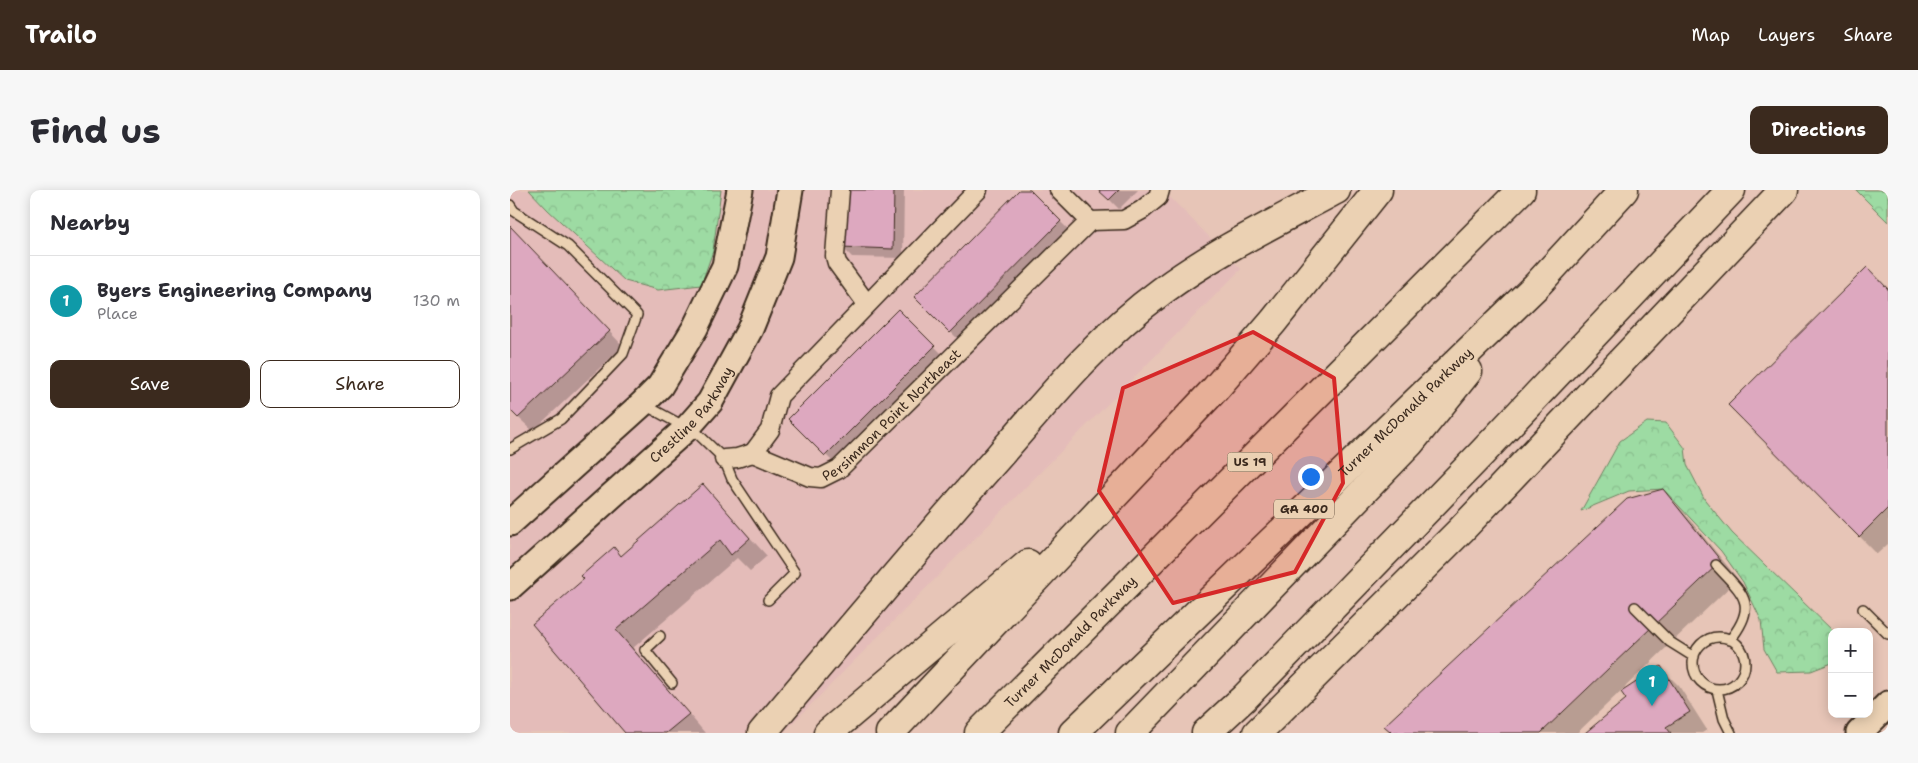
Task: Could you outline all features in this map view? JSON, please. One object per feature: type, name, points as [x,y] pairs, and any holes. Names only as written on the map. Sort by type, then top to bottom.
[{"type":"highway","points":[[762,733],[942,520],[1084,359],[1122,323],[1162,291],[1197,267],[1336,190]]},
{"type":"highway","points":[[890,733],[1216,388],[1260,337],[1378,190]]},
{"type":"highway","name":"Turner McDonald Parkway","points":[[979,733],[1521,190]]},
{"type":"highway","name":"Turner McDonald Parkway","points":[[1073,733],[1536,286],[1624,190]]},
{"type":"highway","points":[[1206,733],[1244,698],[1488,446],[1731,190]]},
{"type":"highway","points":[[1257,733],[1462,530],[1784,190]]},
{"type":"highway","points":[[1130,733],[1410,443],[1536,286]]},
{"type":"highway","points":[[828,733],[1075,524],[1113,496]]},
{"type":"highway","points":[[1198,733],[1244,698]]},
{"type":"street","points":[[510,523],[660,386],[695,328],[725,266],[740,190]]},
{"type":"street","name":"Crestline Parkway","points":[[510,587],[687,428],[710,402],[750,329],[779,257],[790,190]]},
{"type":"street","points":[[840,190],[835,256],[837,262],[867,304]]},
{"type":"street","points":[[724,459],[737,458],[753,453],[770,430],[779,396],[978,190]]},
{"type":"street","points":[[1059,190],[1090,221],[1124,220],[1142,210],[1158,197],[1160,190]]},
{"type":"street","name":"Persimmon Point Northeast","points":[[753,453],[810,477],[821,478],[839,469],[1090,221]]},
{"type":"street","points":[[1859,733],[1888,704]]},
{"type":"lane","points":[[510,206],[514,211],[568,246],[637,315],[623,354],[561,419],[510,449]]},
{"type":"lane","points":[[642,404],[698,434],[724,459],[732,479],[795,573],[768,600]]},
{"type":"lane","points":[[1716,565],[1741,592],[1746,612],[1741,626],[1730,640]]},
{"type":"lane","points":[[1635,607],[1670,642],[1694,657]]},
{"type":"lane","points":[[1862,609],[1888,634]]},
{"type":"lane","points":[[660,636],[645,650],[672,683]]},
{"type":"lane","points":[[1721,637],[1730,640],[1742,652],[1745,661],[1741,678],[1734,685],[1726,689],[1717,690],[1708,687],[1701,682],[1692,666],[1697,649],[1704,642],[1712,638],[1721,637]]},
{"type":"lane","points":[[1717,690],[1724,719],[1731,733]]},
{"type":"highlighted area","points":[[1253,332],[1334,378],[1343,483],[1295,572],[1173,603],[1099,491],[1123,388]]},
{"type":"shaded area","points":[[510,190],[1163,190],[1241,269],[783,733],[510,733]]},
{"type":"green space","points":[[529,190],[721,190],[713,251],[701,285],[658,290],[625,281]]},
{"type":"green space","points":[[1856,190],[1888,190],[1888,222]]},
{"type":"green space","points":[[1647,422],[1666,423],[1685,448],[1687,465],[1705,500],[1732,533],[1830,628],[1828,628],[1828,665],[1811,671],[1777,672],[1764,649],[1761,620],[1743,582],[1721,551],[1663,489],[1629,491],[1581,511],[1620,441]]},
{"type":"building","points":[[842,190],[894,190],[893,249],[841,247]]},
{"type":"building","points":[[1019,190],[1030,190],[1061,221],[950,333],[914,297]]},
{"type":"building","points":[[1098,190],[1119,190],[1109,200]]},
{"type":"building","points":[[510,226],[610,331],[518,418],[510,410]]},
{"type":"building","points":[[1867,267],[1888,289],[1888,508],[1859,537],[1728,405]]},
{"type":"building","points":[[898,309],[935,346],[825,456],[788,419]]},
{"type":"building","points":[[703,484],[750,538],[731,555],[720,540],[616,630],[689,714],[666,733],[625,733],[532,624],[584,579],[581,576],[614,547],[621,556]]},
{"type":"building","points":[[1663,489],[1721,561],[1541,733],[1389,733],[1391,732],[1384,726],[1627,499]]},
{"type":"building","points":[[1661,666],[1690,712],[1666,727],[1671,733],[1585,733],[1626,699],[1621,692]]},
{"type":"place","name":"Byers Engineering Company","points":[[1652,706]]}]
